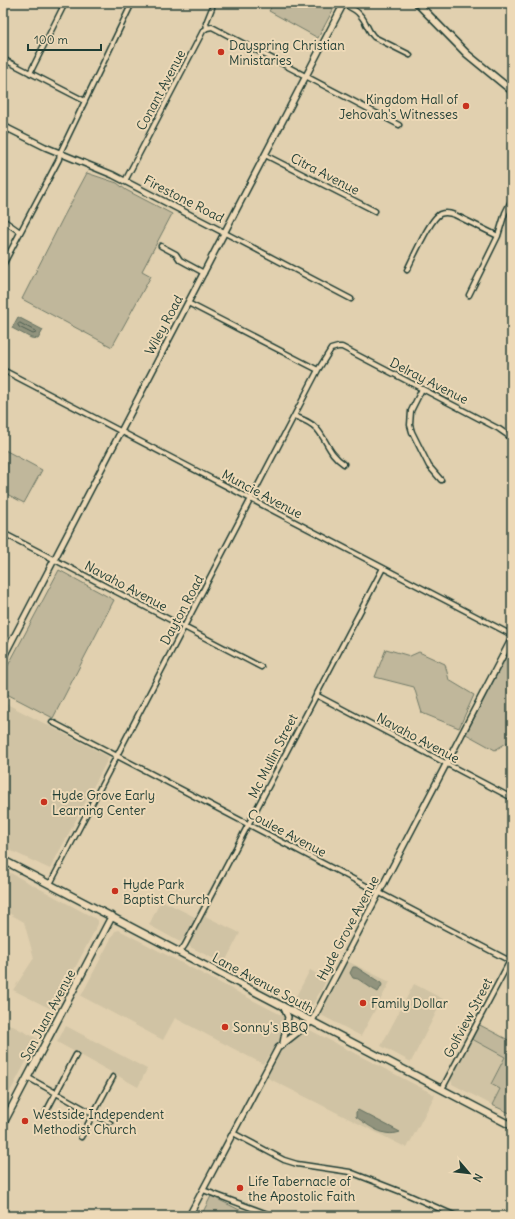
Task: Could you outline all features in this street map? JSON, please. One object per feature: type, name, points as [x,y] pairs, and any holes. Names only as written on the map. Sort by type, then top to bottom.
[{"type":"main road","points":[[417,3],[467,54],[512,91]]},
{"type":"main road","name":"Lane Avenue South","points":[[3,860],[512,1126]]},
{"type":"main road","name":"San Juan Avenue","points":[[3,1124],[112,916]]},
{"type":"street","points":[[30,73],[64,3]]},
{"type":"street","points":[[3,265],[59,159],[60,153],[132,3]]},
{"type":"street","points":[[343,3],[361,15],[367,28],[374,37],[410,55]]},
{"type":"street","name":"Wiley Road","points":[[3,658],[225,233],[343,3]]},
{"type":"street","name":"Conant Avenue","points":[[125,181],[203,31],[207,28],[206,23],[212,8]]},
{"type":"street","points":[[207,28],[212,27],[399,124]]},
{"type":"street","points":[[3,59],[85,101]]},
{"type":"street","points":[[3,138],[6,127]]},
{"type":"street","name":"Firestone Road","points":[[6,127],[60,153],[125,181],[351,299]]},
{"type":"street","name":"Citra Avenue","points":[[265,155],[375,211]]},
{"type":"street","points":[[469,295],[498,236],[505,213],[512,199]]},
{"type":"street","points":[[407,270],[432,221],[439,214],[449,213],[455,215],[498,236]]},
{"type":"street","points":[[3,220],[20,232]]},
{"type":"street","points":[[161,246],[176,254],[180,260],[204,273]]},
{"type":"street","points":[[188,303],[318,370]]},
{"type":"street","name":"Dayton Road","points":[[50,884],[318,370],[328,352],[334,347]]},
{"type":"street","name":"Delray Avenue","points":[[334,347],[342,348],[499,429],[512,438]]},
{"type":"street","name":"Muncie Avenue","points":[[3,370],[512,635]]},
{"type":"street","points":[[422,389],[411,410],[410,425],[429,466],[441,480]]},
{"type":"street","points":[[294,416],[312,424],[317,428],[335,458],[344,464]]},
{"type":"street","name":"Navaho Avenue","points":[[3,533],[261,667]]},
{"type":"street","name":"Mc Mullin Street","points":[[180,952],[383,568]]},
{"type":"street","name":"Hyde Grove Avenue","points":[[189,1216],[278,1048],[312,1021],[512,638]]},
{"type":"street","name":"Navaho Avenue","points":[[316,695],[512,798]]},
{"type":"street","name":"Coulee Avenue","points":[[52,722],[511,960]]},
{"type":"street","name":"Golfview Street","points":[[442,1089],[511,960]]},
{"type":"street","points":[[283,1043],[288,1017],[284,1006]]},
{"type":"street","points":[[46,1112],[76,1055]]},
{"type":"street","points":[[27,1077],[110,1123]]},
{"type":"street","points":[[81,1137],[113,1077]]},
{"type":"street","points":[[233,1133],[284,1160],[297,1164],[350,1172],[456,1216]]},
{"type":"street","points":[[203,1190],[273,1216]]},
{"type":"shaded area","points":[[274,3],[328,3],[334,8],[318,38],[269,11]]},
{"type":"shaded area","points":[[87,173],[117,183],[126,190],[172,214],[142,271],[151,276],[112,347],[22,299]]},
{"type":"shaded area","points":[[3,449],[42,470],[24,503],[3,492]]},
{"type":"shaded area","points":[[59,570],[114,600],[53,718],[3,692],[3,675]]},
{"type":"shaded area","points":[[512,644],[512,744],[508,742],[495,750],[466,734]]},
{"type":"shaded area","points":[[386,649],[410,656],[419,652],[445,664],[449,680],[474,695],[459,728],[422,713],[414,687],[375,677]]},
{"type":"shaded area","name":"Hyde Grove Early Learning Center","points":[[3,702],[109,757],[50,869],[3,847]]},
{"type":"shaded area","points":[[3,869],[98,920],[98,924],[53,1010],[13,990],[34,958],[24,922],[3,910]]},
{"type":"shaded area","points":[[161,900],[197,918],[190,932],[180,942],[149,925]]},
{"type":"shaded area","points":[[203,915],[240,933],[224,964],[190,947],[190,940]]},
{"type":"shaded area","points":[[119,930],[285,1017],[284,1030],[279,1041],[263,1064],[175,1018],[163,1040],[81,996],[115,931]]},
{"type":"shaded area","points":[[347,961],[390,982],[361,1036],[321,1015],[321,1011]]},
{"type":"shaded area","points":[[310,970],[326,979],[313,1004],[309,1008],[294,1000]]},
{"type":"shaded area","points":[[414,984],[443,999],[411,1062],[381,1046]]},
{"type":"shaded area","points":[[3,1021],[38,1039],[3,1105]]},
{"type":"shaded area","points":[[478,1024],[512,1042],[512,1114],[492,1105],[500,1089],[491,1084],[505,1057],[472,1039]]},
{"type":"shaded area","points":[[66,1026],[147,1069],[138,1087],[57,1042]]},
{"type":"shaded area","points":[[308,1029],[435,1095],[407,1148],[266,1077],[281,1051],[292,1040]]},
{"type":"shaded area","points":[[472,1039],[505,1057],[491,1083],[500,1089],[492,1105],[452,1084],[451,1077]]},
{"type":"shaded area","points":[[211,1196],[252,1216],[201,1216]]},
{"type":"water","points":[[18,317],[43,330],[38,339],[31,338],[12,328]]},
{"type":"water","points":[[353,967],[356,967],[381,983],[382,985],[378,992],[358,979],[353,978],[350,973]]},
{"type":"water","points":[[358,1110],[400,1132],[388,1133],[377,1130],[356,1117],[356,1112]]},
{"type":"place","name":"Dayspring Christian Ministaries","points":[[221,52]]},
{"type":"place","name":"Kingdom Hall of Jehovah's Witnesses","points":[[466,106]]},
{"type":"place","name":"Hyde Grove Early Learning Center","points":[[44,802]]},
{"type":"place","name":"Hyde Park Baptist Church","points":[[115,891]]},
{"type":"place","name":"Family Dollar","points":[[363,1003]]},
{"type":"place","name":"Sonny's BBQ","points":[[225,1027]]},
{"type":"place","name":"Westside Independent Methodist Church","points":[[25,1121]]},
{"type":"place","name":"Life Tabernacle of the Apostolic Faith","points":[[240,1188]]}]
